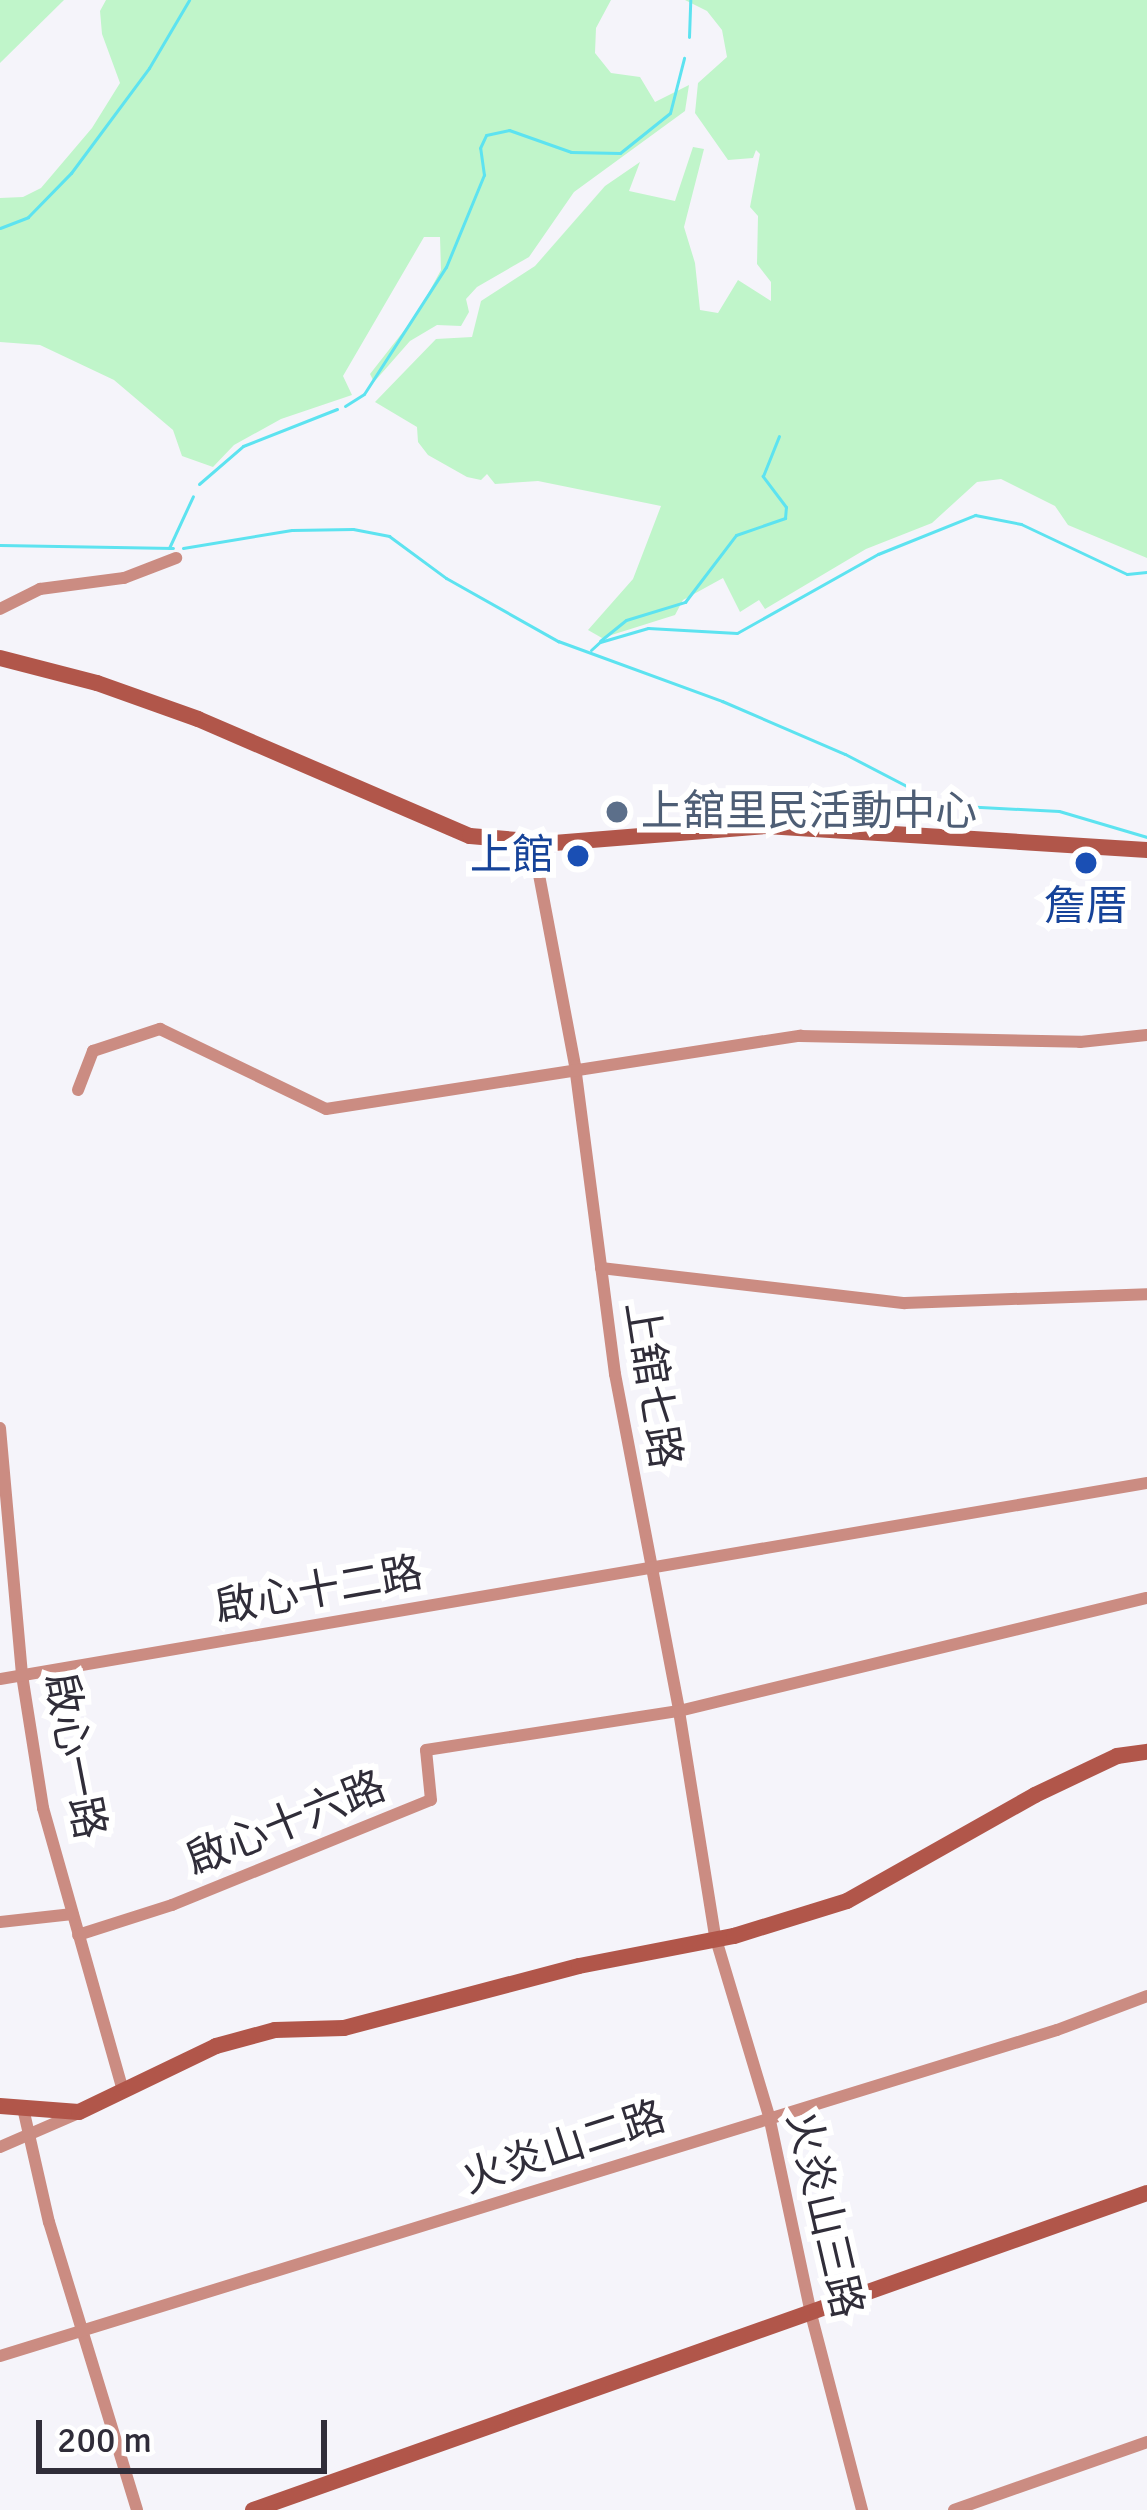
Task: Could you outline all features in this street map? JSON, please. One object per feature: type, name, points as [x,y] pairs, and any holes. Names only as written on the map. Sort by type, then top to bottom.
[{"type":"street","points":[[0,609],[40,589],[124,578],[176,558]]},
{"type":"street","points":[[0,658],[97,683],[198,719],[470,836],[533,842],[766,826],[1147,850]]},
{"type":"street","name":"上舘七路","points":[[533,842],[575,1066],[601,1268],[649,1567],[680,1712],[715,1936]]},
{"type":"street","points":[[78,1090],[93,1051],[160,1029],[326,1108],[575,1066],[800,1036],[1081,1042],[1147,1035]]},
{"type":"street","points":[[601,1268],[904,1303],[1147,1294]]},
{"type":"street","name":"啟心一路","points":[[0,1428],[22,1676],[44,1808],[123,2091]]},
{"type":"street","name":"啟心十二路","points":[[0,1679],[1147,1483]]},
{"type":"street","points":[[680,1712],[1147,1598]]},
{"type":"street","name":"啟心十六路","points":[[78,1935],[172,1906],[431,1800],[426,1750],[680,1712]]},
{"type":"street","points":[[0,2147],[216,2046],[275,2030],[344,2028],[847,1901],[1035,1795],[1117,1756],[1147,1753]]},
{"type":"street","points":[[0,1922],[73,1914]]},
{"type":"street","name":"火炎山三路","points":[[715,1936],[769,2116],[811,2314],[862,2510]]},
{"type":"street","name":"火炎山二路","points":[[0,2356],[522,2198],[769,2116],[1057,2030],[1147,1996]]},
{"type":"street","points":[[0,2106],[79,2112]]},
{"type":"street","points":[[23,2108],[49,2222],[137,2510]]},
{"type":"street","points":[[253,2510],[1147,2193]]},
{"type":"street","points":[[954,2510],[1147,2442]]},
{"type":"green space","points":[[0,0],[64,0],[0,63]]},
{"type":"green space","points":[[106,0],[611,0],[596,28],[595,53],[611,73],[640,77],[655,102],[689,85],[685,111],[574,192],[529,257],[477,287],[466,299],[469,312],[461,326],[437,325],[410,341],[374,382],[370,374],[417,314],[441,270],[440,237],[424,237],[343,376],[352,395],[281,419],[234,445],[213,467],[182,456],[173,430],[114,380],[40,345],[0,342],[0,198],[23,197],[41,188],[92,128],[120,83],[102,34],[100,11]]},
{"type":"green space","points":[[685,0],[1147,0],[1147,558],[1068,525],[1055,506],[1001,479],[977,482],[932,523],[866,549],[765,609],[759,600],[740,612],[723,578],[683,600],[675,615],[602,638],[588,630],[633,579],[661,506],[538,481],[495,484],[487,474],[481,480],[467,477],[428,455],[418,442],[417,427],[375,402],[436,339],[472,337],[481,301],[535,266],[605,186],[640,162],[629,191],[675,201],[693,147],[704,149],[684,227],[695,263],[700,310],[718,313],[738,280],[771,301],[771,282],[757,264],[758,216],[750,207],[760,154],[756,150],[753,158],[728,160],[695,113],[698,83],[727,57],[722,30],[707,11]]},
{"type":"waterway","points":[[0,228],[28,217],[71,173],[149,68],[189,0]]},
{"type":"waterway","points":[[689,37],[690,0]]},
{"type":"waterway","points":[[345,406],[364,394],[446,267],[484,175],[480,148],[486,135],[509,130],[571,152],[620,153],[670,113],[684,58]]},
{"type":"waterway","points":[[199,484],[243,446],[337,409]]},
{"type":"waterway","points":[[600,641],[626,620],[685,602],[736,535],[785,518],[786,507],[763,476],[779,436]]},
{"type":"waterway","points":[[169,548],[193,496]]},
{"type":"waterway","points":[[591,650],[600,642],[648,628],[737,633],[878,554],[975,515],[1021,524],[1127,574],[1147,572]]},
{"type":"waterway","points":[[183,548],[292,530],[353,529],[389,536],[446,578],[558,641],[722,701],[845,754],[943,805],[1059,811],[1147,837]]},
{"type":"waterway","points":[[0,545],[173,548]]},
{"type":"place","name":"上舘里民活動中心","points":[[617,812]]},
{"type":"place","name":"上館","points":[[578,856]]},
{"type":"place","name":"詹厝","points":[[1086,863]]}]
